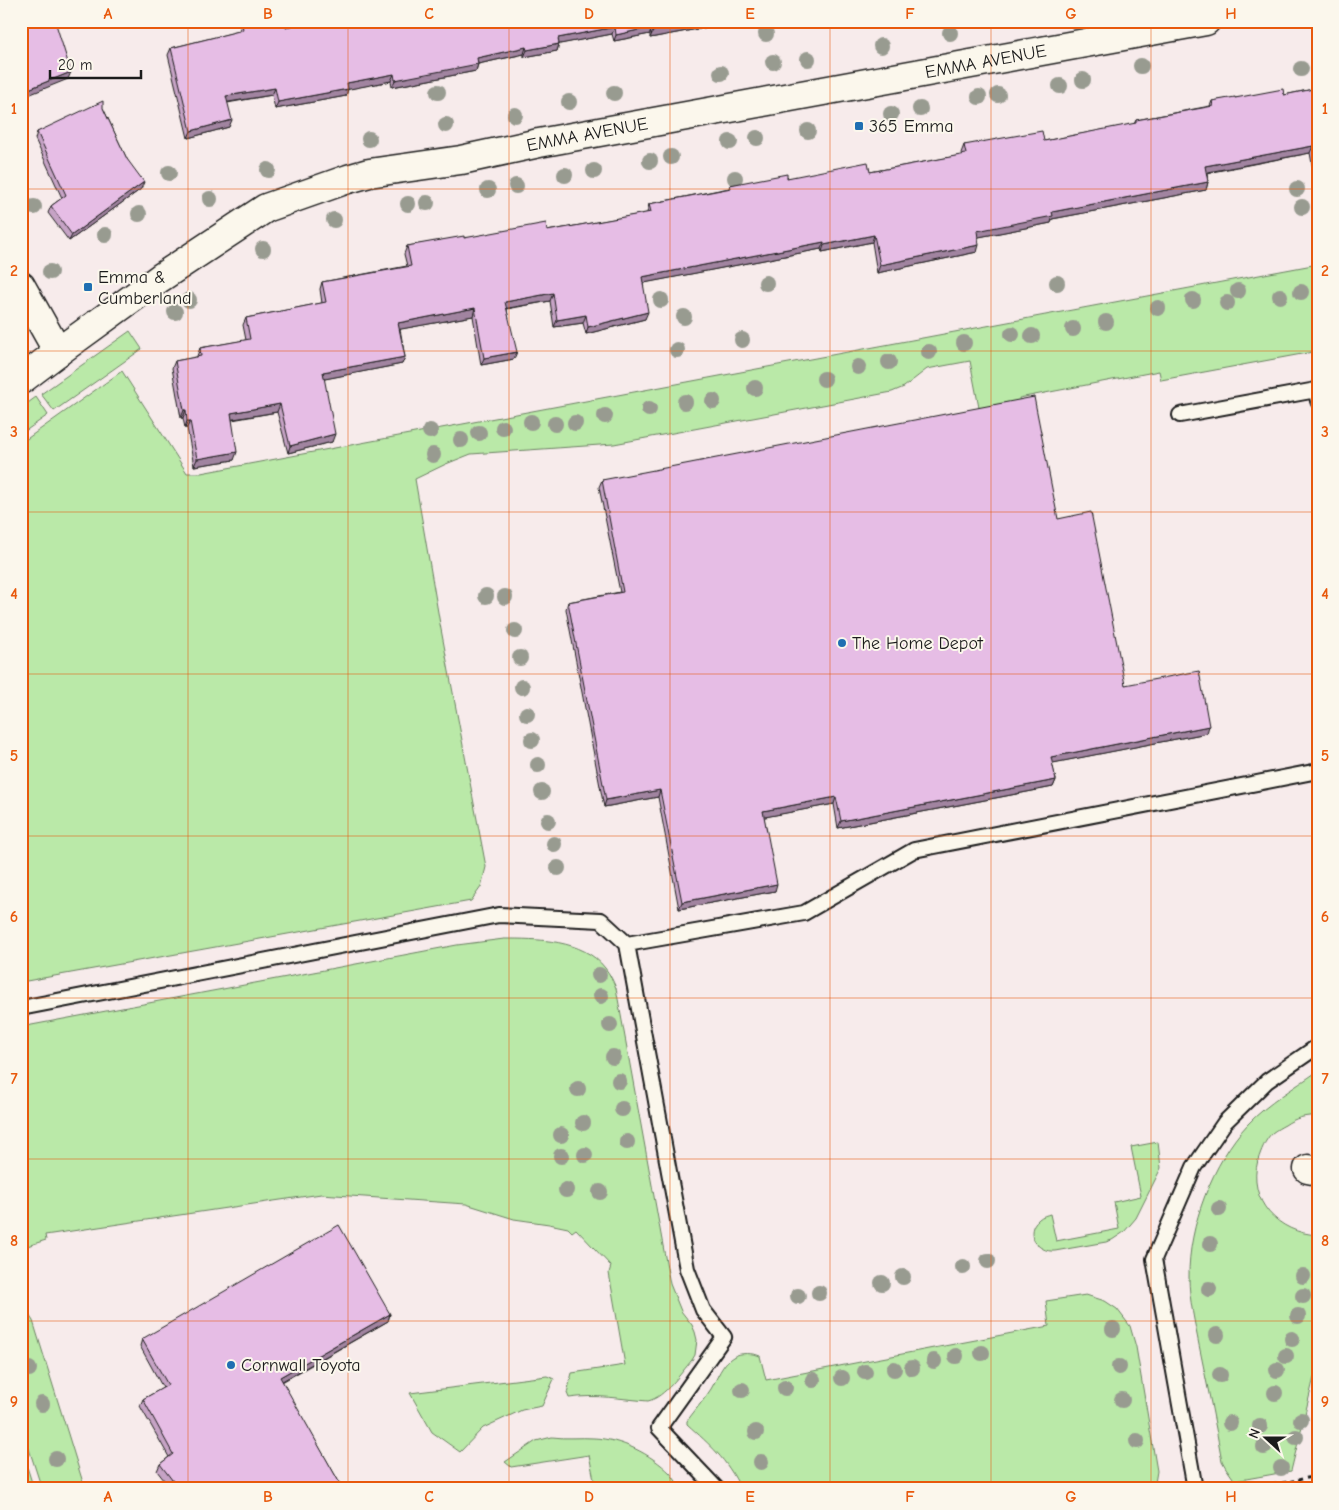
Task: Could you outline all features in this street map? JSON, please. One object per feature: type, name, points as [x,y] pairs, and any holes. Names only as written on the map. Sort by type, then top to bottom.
[{"type":"street","name":"EMMA AVENUE","points":[[21,380],[160,278],[266,208],[348,179],[460,160],[539,143],[1206,21]]},
{"type":"street","points":[[21,286],[58,352]]},
{"type":"lane","points":[[1180,415],[1316,390],[1318,401]]},
{"type":"lane","points":[[627,944],[804,913],[914,850],[1318,771]]},
{"type":"lane","points":[[21,1008],[499,915],[601,920],[627,944],[687,1269],[703,1310],[724,1337],[659,1428],[717,1489]]},
{"type":"lane","points":[[1195,1489],[1154,1259],[1194,1167],[1225,1122],[1267,1081],[1318,1046]]},
{"type":"path","points":[[1251,1489],[1318,1476]]},
{"type":"green space","points":[[1318,264],[1318,351],[1161,380],[1159,371],[1019,398],[1021,405],[980,413],[970,361],[927,369],[904,387],[892,392],[614,444],[471,454],[415,479],[440,624],[486,867],[481,887],[471,901],[21,982],[21,443],[122,371],[187,473],[201,473]]},
{"type":"green space","points":[[130,331],[142,349],[54,411],[41,394]]},
{"type":"green space","points":[[36,397],[48,415],[21,434],[21,408]]},
{"type":"green space","points":[[504,939],[531,939],[559,943],[585,951],[596,958],[605,968],[616,988],[670,1284],[681,1311],[692,1325],[697,1340],[695,1355],[692,1360],[672,1384],[654,1399],[648,1401],[599,1397],[569,1398],[567,1393],[572,1373],[625,1365],[609,1273],[611,1266],[576,1229],[572,1232],[568,1228],[514,1219],[466,1204],[321,1194],[45,1235],[46,1240],[21,1248],[21,1027],[457,945]]},
{"type":"green space","points":[[1318,1071],[1318,1116],[1297,1119],[1272,1133],[1260,1153],[1256,1175],[1257,1189],[1269,1212],[1290,1228],[1303,1233],[1318,1235],[1318,1361],[1291,1471],[1235,1481],[1222,1461],[1192,1311],[1189,1277],[1193,1237],[1198,1216],[1214,1175],[1235,1139],[1264,1109]]},
{"type":"green space","points":[[1158,1142],[1161,1168],[1136,1218],[1124,1232],[1106,1242],[1055,1251],[1043,1249],[1034,1241],[1032,1230],[1034,1224],[1040,1218],[1050,1214],[1056,1241],[1119,1229],[1114,1202],[1141,1196],[1131,1147]]},
{"type":"green space","points":[[1086,1295],[1105,1301],[1117,1309],[1130,1326],[1136,1347],[1157,1471],[1154,1489],[741,1489],[724,1461],[687,1424],[687,1421],[708,1393],[726,1363],[739,1354],[760,1356],[766,1380],[1049,1326],[1046,1301]]},
{"type":"green space","points":[[21,1307],[25,1309],[33,1321],[85,1489],[42,1489],[21,1424]]},
{"type":"green space","points":[[547,1376],[554,1379],[542,1406],[522,1410],[483,1428],[460,1452],[432,1432],[410,1393]]},
{"type":"green space","points":[[552,1437],[604,1439],[635,1449],[662,1466],[670,1473],[681,1489],[596,1489],[589,1455],[511,1467],[505,1462],[536,1441]]},
{"type":"green space","points":[[21,1448],[34,1489],[21,1489]]},
{"type":"building","points":[[21,21],[55,21],[71,72],[21,92]]},
{"type":"building","points":[[250,21],[285,21],[286,27],[314,21],[706,21],[653,31],[652,27],[616,35],[615,27],[558,38],[559,44],[527,50],[526,47],[477,58],[478,64],[395,80],[394,74],[347,83],[348,89],[278,102],[275,88],[226,96],[232,120],[191,131],[171,48],[243,30],[242,23]]},
{"type":"building","points":[[1318,88],[1318,162],[1316,162],[1313,146],[1205,166],[1208,182],[1052,212],[1053,216],[977,231],[979,245],[880,265],[874,235],[824,245],[824,242],[642,277],[648,312],[588,327],[586,315],[557,320],[553,293],[505,302],[517,352],[484,358],[475,308],[398,323],[405,357],[323,372],[335,434],[290,446],[280,404],[231,413],[237,452],[197,459],[190,421],[187,421],[186,410],[184,410],[175,361],[201,356],[200,348],[250,339],[246,318],[326,302],[322,282],[411,266],[407,246],[546,223],[547,231],[651,212],[649,204],[731,188],[730,185],[787,174],[787,178],[868,162],[870,172],[966,154],[964,145],[1042,131],[1044,141],[1136,123],[1136,120],[1213,106],[1212,101],[1283,89],[1284,95]]},
{"type":"building","points":[[103,101],[103,108],[127,159],[144,182],[72,235],[51,206],[66,195],[37,132]]},
{"type":"building","name":"The Home Depot","points":[[1034,397],[1058,519],[1091,512],[1125,685],[1199,671],[1209,726],[1051,757],[1056,780],[841,821],[836,797],[763,811],[777,884],[682,902],[660,790],[606,800],[568,602],[623,592],[602,480]]},
{"type":"building","name":"Cornwall Toyota","points":[[339,1225],[390,1314],[280,1377],[343,1489],[179,1489],[160,1464],[173,1454],[143,1399],[168,1385],[142,1339]]},
{"type":"place","name":"365 Emma","points":[[859,126]]},
{"type":"place","name":"Emma & Cumberland","points":[[88,287]]},
{"type":"place","name":"The Home Depot","points":[[842,643]]},
{"type":"place","name":"Cornwall Toyota","points":[[231,1365]]}]
